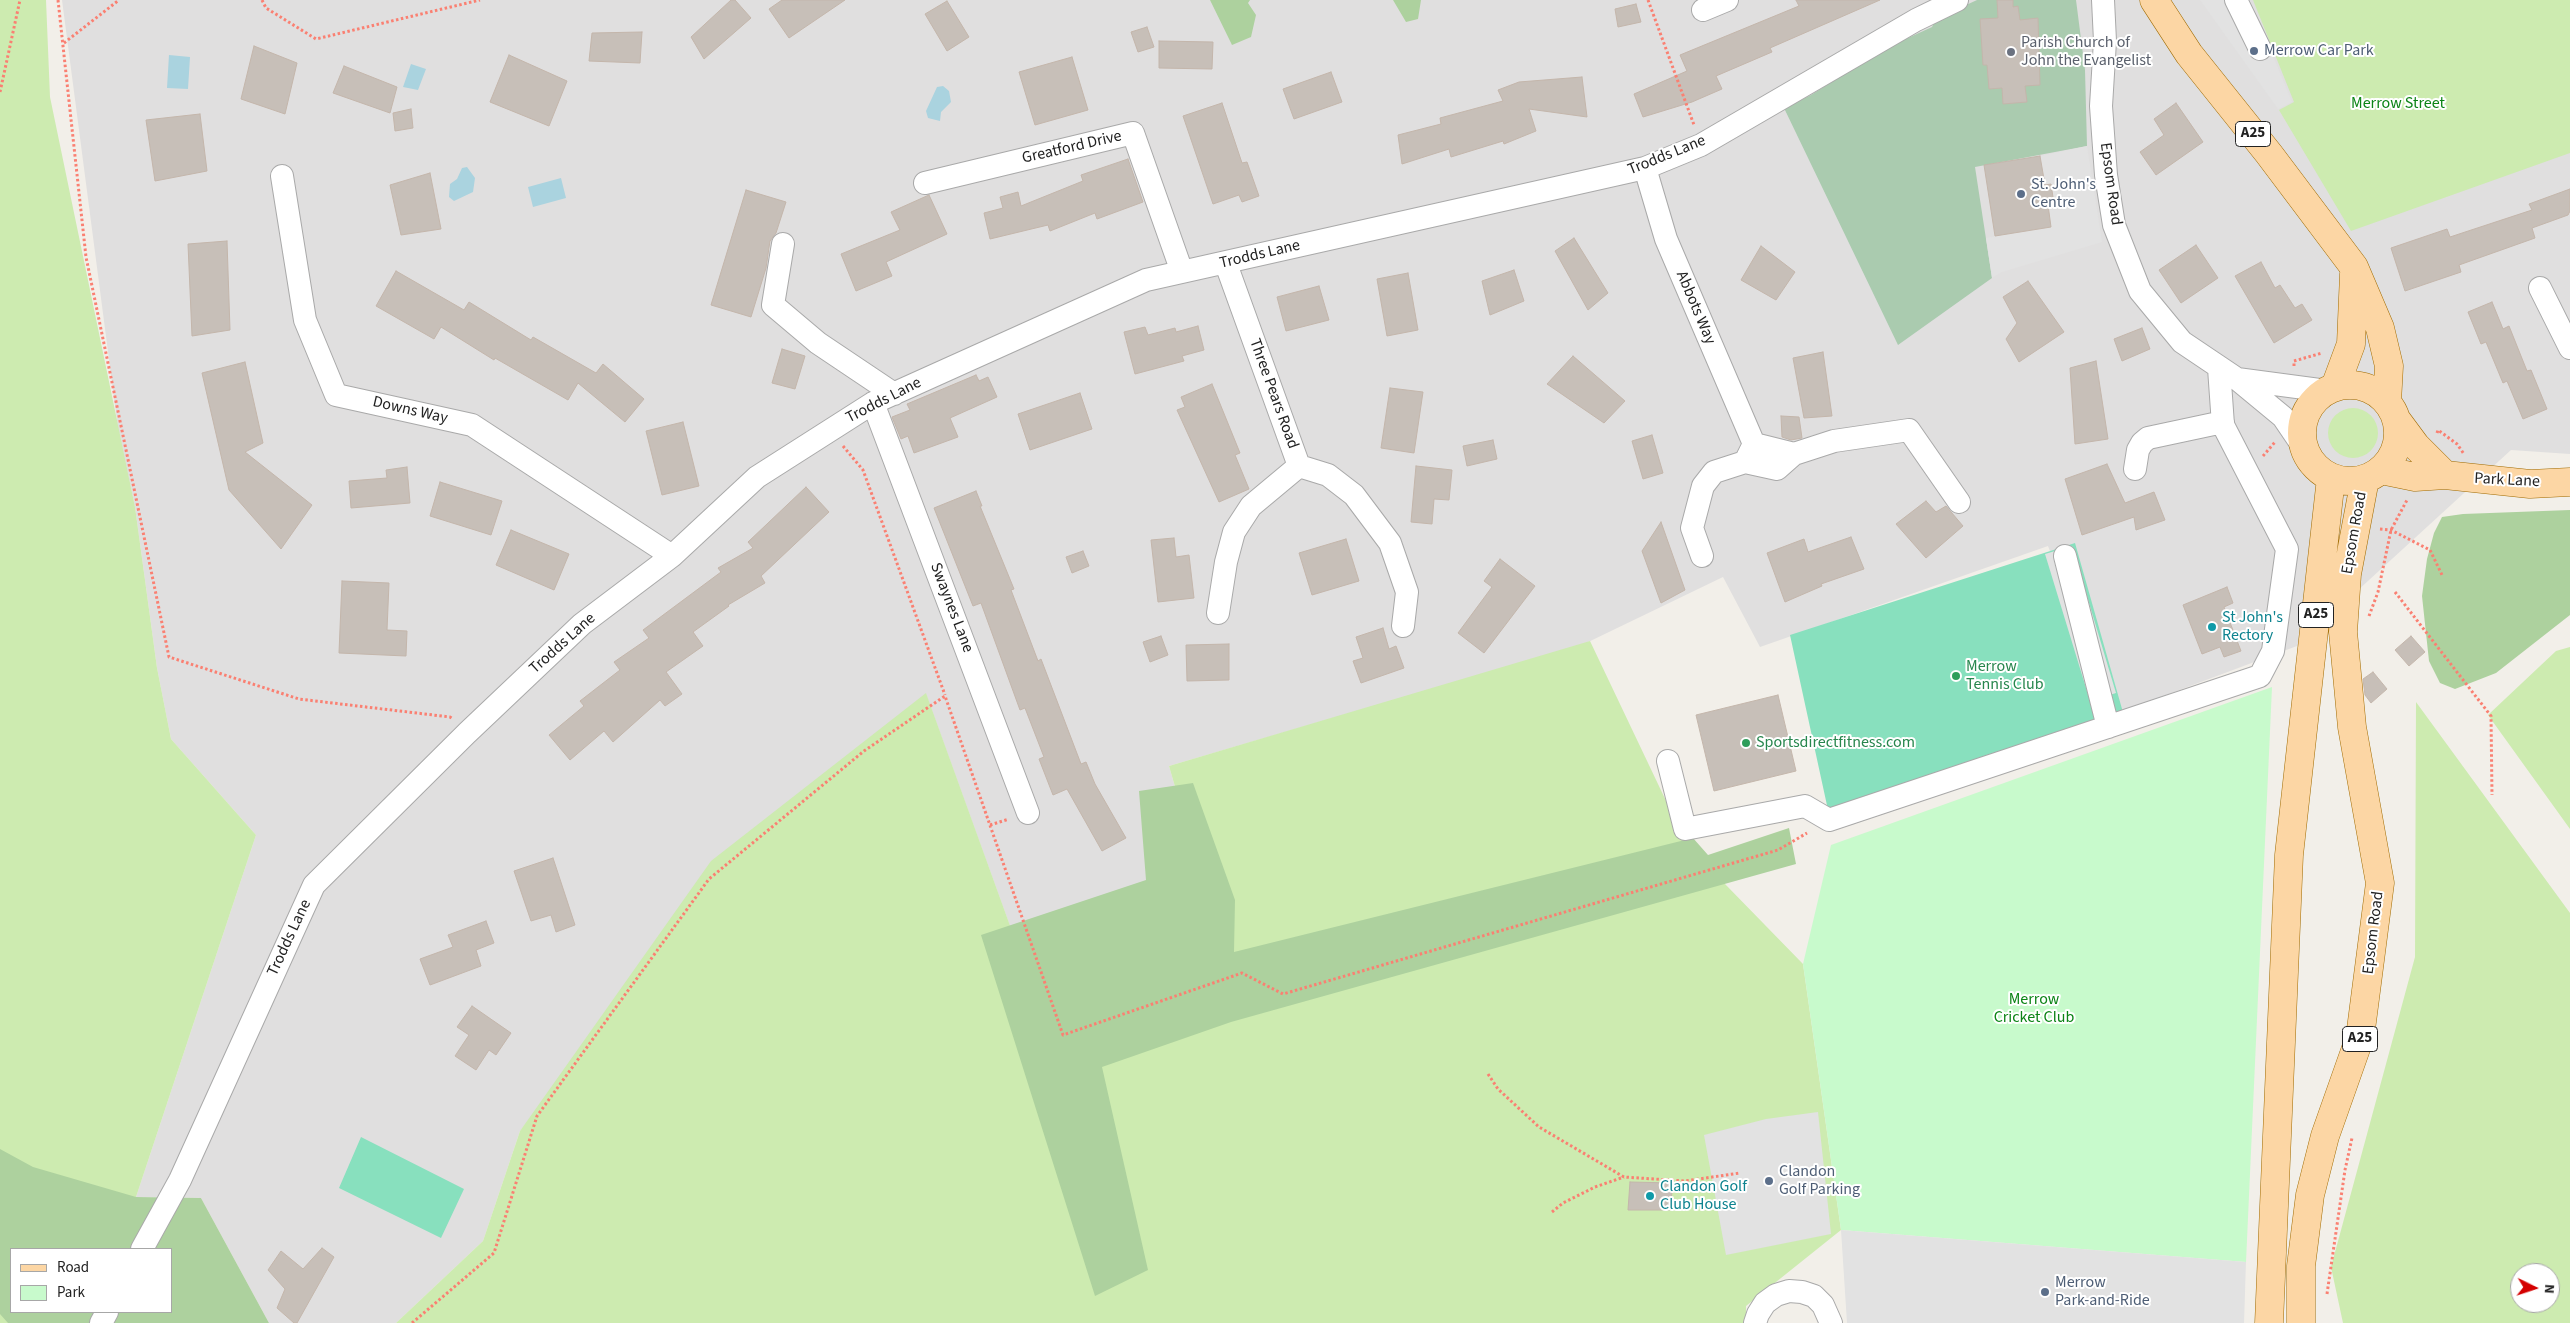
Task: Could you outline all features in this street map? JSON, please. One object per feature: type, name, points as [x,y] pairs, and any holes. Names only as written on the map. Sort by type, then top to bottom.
[{"type":"main road","name":"A25","points":[[2154,0],[2190,54],[2269,154],[2354,267],[2380,328],[2389,366],[2391,410]]},
{"type":"main road","points":[[2331,389],[2351,344],[2354,267]]},
{"type":"main road","points":[[2391,410],[2398,433],[2396,447],[2391,460],[2373,475],[2342,481],[2331,478],[2310,461],[2304,448],[2302,432],[2305,416],[2314,401],[2331,389],[2349,385],[2364,387],[2376,393],[2391,410],[2416,446],[2445,475]]},
{"type":"main road","name":"Park Lane","points":[[2373,475],[2415,477],[2445,475],[2530,484],[2570,482]]},
{"type":"main road","name":"Epsom Road","points":[[2301,1323],[2301,1266],[2310,1195],[2325,1136],[2360,1037],[2380,883],[2352,727],[2342,632],[2347,574],[2373,475]]},
{"type":"main road","name":"Epsom Road","points":[[2269,1323],[2290,855],[2331,478]]},
{"type":"street","points":[[1703,10],[1727,0]]},
{"type":"street","name":"Trodds Lane","points":[[143,1248],[180,1180],[314,885],[467,733],[582,624],[672,556],[757,477],[874,403],[1146,280],[1226,264],[1645,168],[1701,145],[1916,20],[1957,0]]},
{"type":"street","name":"Epsom Road","points":[[2103,0],[2104,41],[2101,106],[2106,175],[2114,225],[2140,291],[2182,342],[2228,374],[2283,418],[2304,448]]},
{"type":"street","points":[[2236,0],[2260,50]]},
{"type":"street","name":"Greatford Drive","points":[[925,183],[1133,133],[1182,272]]},
{"type":"street","name":"Abbots Way","points":[[1645,168],[1666,239],[1750,453]]},
{"type":"street","name":"Downs Way","points":[[282,176],[305,320],[336,395],[472,425],[672,556]]},
{"type":"street","points":[[782,244],[773,305],[818,343],[894,394]]},
{"type":"street","name":"Three Pears Road","points":[[1226,264],[1299,466],[1328,475],[1354,495],[1390,543],[1407,592],[1403,626]]},
{"type":"street","points":[[2540,288],[2570,348]]},
{"type":"street","points":[[1668,760],[1685,829],[1805,806],[1829,820],[2260,676],[2273,651],[2287,549],[2223,422],[2228,374]]},
{"type":"street","name":"Epsom Road","points":[[2228,374],[2331,389]]},
{"type":"street","name":"Swaynes Lane","points":[[874,403],[1028,813]]},
{"type":"street","points":[[2135,469],[2138,450],[2148,438],[2223,422]]},
{"type":"street","points":[[1702,556],[1692,528],[1703,486],[1714,472],[1750,453],[1794,454],[1834,442],[1909,430],[1959,502]]},
{"type":"street","points":[[1218,613],[1226,562],[1234,532],[1252,506],[1299,466]]},
{"type":"street","points":[[2065,556],[2108,727]]},
{"type":"street","points":[[1755,1323],[1765,1302],[1776,1295],[1789,1291],[1802,1292],[1814,1296],[1823,1305],[1831,1323]]},
{"type":"path","points":[[0,92],[20,0]]},
{"type":"path","points":[[58,0],[86,257],[169,656],[299,699],[450,717],[467,733]]},
{"type":"path","points":[[63,44],[119,0]]},
{"type":"path","points":[[262,0],[266,8],[316,39],[480,0]]},
{"type":"path","points":[[1648,0],[1701,145]]},
{"type":"path","points":[[830,430],[863,470],[945,696],[1063,1035],[1242,973],[1283,994],[1778,850],[1829,820]]},
{"type":"path","points":[[2395,592],[2491,716],[2492,795]]},
{"type":"path","points":[[412,1323],[494,1253],[537,1116],[710,879],[864,751],[945,696]]},
{"type":"path","points":[[1488,1074],[1498,1089],[1539,1127],[1624,1177]]},
{"type":"path","points":[[1552,1212],[1562,1203],[1595,1187],[1624,1177],[1685,1180],[1740,1173]]},
{"type":"shaded area","points":[[62,0],[2570,0],[2570,454],[2511,450],[2297,646],[2110,716],[2048,546],[1760,647],[1723,577],[1582,645],[1169,766],[1214,921],[1060,1064],[926,694],[520,1131],[483,1241],[396,1323],[269,1323],[201,1198],[136,1197],[256,835],[171,739],[157,668],[135,507],[118,428]]},
{"type":"shaded area","name":"Merrow Car Park","points":[[2200,0],[2250,0],[2292,102],[2278,109]]},
{"type":"shaded area","points":[[2087,146],[2102,242],[2002,272],[1992,278],[1986,238],[2051,227],[2048,205],[2054,203],[2051,185],[2045,185],[2040,156]]},
{"type":"shaded area","points":[[2072,546],[2116,693],[2090,701],[2045,554]]},
{"type":"shaded area","name":"Clandon Golf Parking","points":[[1818,1112],[1831,1234],[1726,1255],[1704,1135],[1766,1119]]},
{"type":"shaded area","name":"Merrow Park-and-Ride","points":[[1841,1230],[2246,1262],[2244,1323],[1847,1323]]},
{"type":"green space","points":[[0,0],[46,0],[50,97],[135,507],[157,668],[171,739],[256,835],[136,1197],[10,1248],[10,1313],[94,1323],[0,1323]]},
{"type":"green space","points":[[1210,0],[1250,0],[1248,3],[1256,15],[1251,37],[1232,45]]},
{"type":"green space","points":[[1393,0],[1421,0],[1418,19],[1406,22]]},
{"type":"green space","points":[[1977,0],[2076,0],[2085,70],[2087,146],[1975,167],[1992,278],[1898,345],[1784,108],[1811,95],[1898,40],[1908,38],[1932,27],[1936,19]]},
{"type":"green space","name":"Merrow Street","points":[[2253,0],[2570,0],[2570,153],[2351,231],[2279,110],[2294,102]]},
{"type":"green space","points":[[2348,408],[2358,408],[2371,415],[2378,428],[2378,438],[2371,451],[2358,458],[2348,458],[2339,454],[2332,447],[2328,438],[2328,428],[2332,419],[2339,412]]},
{"type":"green space","points":[[2570,510],[2570,615],[2496,673],[2455,689],[2440,683],[2429,661],[2422,596],[2427,559],[2434,533],[2442,517],[2463,514]]},
{"type":"green space","name":"Merrow Tennis Club","points":[[2075,543],[2124,716],[1828,810],[1790,635]]},
{"type":"green space","points":[[1590,641],[1687,845],[1803,964],[1841,1230],[1746,1306],[1746,1323],[396,1323],[483,1241],[520,1131],[711,861],[926,693],[1060,1064],[1214,921],[1169,766]]},
{"type":"green space","points":[[2570,647],[2570,829],[2488,715],[2556,651]]},
{"type":"green space","name":"Merrow Cricket Club","points":[[2272,687],[2246,1262],[1841,1230],[1803,964],[1831,845]]},
{"type":"green space","points":[[2416,702],[2570,913],[2570,1323],[2343,1323],[2331,1267],[2415,957]]},
{"type":"green space","points":[[1193,783],[1235,900],[1234,952],[1693,838],[1708,855],[1789,828],[1796,864],[1231,1022],[1102,1067],[1148,1270],[1095,1296],[981,935],[1146,880],[1139,791]]},
{"type":"green space","points":[[361,1137],[464,1189],[441,1238],[339,1188]]},
{"type":"green space","points":[[0,1149],[33,1167],[136,1197],[201,1198],[269,1323],[8,1323],[0,1314]]},
{"type":"water","points":[[169,55],[190,57],[188,89],[167,88]]},
{"type":"water","points":[[411,64],[426,69],[418,90],[403,87]]},
{"type":"water","points":[[943,86],[949,91],[951,102],[941,112],[940,121],[928,118],[926,111],[937,87]]},
{"type":"water","points":[[467,167],[475,178],[473,192],[454,201],[449,197],[450,184],[457,179],[462,168]]},
{"type":"water","points":[[561,178],[566,198],[533,207],[528,187]]},
{"type":"building","points":[[731,0],[735,0],[751,18],[704,59],[691,37]]},
{"type":"building","points":[[782,0],[845,0],[789,38],[769,9]]},
{"type":"building","points":[[1796,0],[1880,0],[1770,48],[1772,52],[1716,76],[1722,89],[1692,102],[1643,117],[1634,94],[1687,71],[1680,55],[1799,6]]},
{"type":"building","name":"Parish Church of John the Evangelist","points":[[1997,0],[2013,0],[2013,7],[2018,6],[2020,20],[2038,18],[2040,85],[2025,86],[2027,102],[2003,104],[2002,88],[1989,89],[1987,65],[1983,65],[1980,19],[1998,18]]},
{"type":"building","points":[[947,1],[969,37],[947,51],[925,14]]},
{"type":"building","points":[[1636,4],[1641,22],[1618,27],[1615,9]]},
{"type":"building","points":[[1147,27],[1154,47],[1138,52],[1131,32]]},
{"type":"building","points":[[642,32],[640,63],[589,61],[592,33]]},
{"type":"building","points":[[1159,41],[1213,42],[1212,69],[1159,68]]},
{"type":"building","points":[[254,46],[297,63],[285,114],[241,99]]},
{"type":"building","points":[[509,55],[567,81],[549,126],[490,102]]},
{"type":"building","points":[[1072,57],[1088,110],[1035,125],[1019,72]]},
{"type":"building","points":[[344,66],[397,87],[390,113],[333,93]]},
{"type":"building","points":[[1331,72],[1342,102],[1294,119],[1283,89]]},
{"type":"building","points":[[1582,77],[1587,117],[1529,109],[1536,131],[1504,144],[1503,141],[1451,157],[1449,149],[1402,164],[1398,135],[1441,124],[1440,118],[1503,101],[1498,90],[1519,82]]},
{"type":"building","points":[[1222,103],[1242,163],[1247,162],[1259,196],[1242,202],[1239,195],[1213,204],[1183,116]]},
{"type":"building","points":[[2176,103],[2203,142],[2156,175],[2140,152],[2164,135],[2154,119]]},
{"type":"building","points":[[411,109],[413,128],[395,131],[393,113]]},
{"type":"building","points":[[200,114],[207,171],[155,181],[146,120]]},
{"type":"building","name":"St. John's Centre","points":[[2040,156],[2045,185],[2051,184],[2054,204],[2048,205],[2051,227],[1995,236],[1984,165]]},
{"type":"building","points":[[1128,159],[1143,202],[1097,219],[1095,213],[1050,231],[1048,225],[990,239],[984,213],[1003,208],[1000,197],[1018,192],[1021,206],[1083,181],[1081,175]]},
{"type":"building","points":[[430,173],[441,229],[401,235],[390,185]]},
{"type":"building","points":[[2570,189],[2570,211],[2568,215],[2532,228],[2535,238],[2459,265],[2461,272],[2405,291],[2391,248],[2447,229],[2450,237],[2532,210],[2529,204]]},
{"type":"building","points":[[746,190],[786,202],[776,233],[770,241],[766,268],[751,317],[711,305]]},
{"type":"building","points":[[929,195],[947,234],[886,262],[892,276],[856,291],[841,254],[900,230],[891,212]]},
{"type":"building","points":[[1574,238],[1608,293],[1588,310],[1555,251]]},
{"type":"building","points":[[227,241],[230,330],[192,336],[188,244]]},
{"type":"building","points":[[2196,245],[2218,278],[2181,303],[2159,270]]},
{"type":"building","points":[[1761,246],[1795,272],[1776,300],[1741,280]]},
{"type":"building","points":[[2261,262],[2275,288],[2280,285],[2295,308],[2302,304],[2312,320],[2274,343],[2235,276]]},
{"type":"building","points":[[1514,270],[1524,301],[1490,315],[1482,281]]},
{"type":"building","points":[[396,271],[464,310],[469,302],[531,340],[533,337],[596,373],[603,364],[644,399],[625,422],[578,383],[568,400],[495,358],[494,360],[441,327],[434,339],[376,306]]},
{"type":"building","points":[[1408,273],[1418,330],[1387,336],[1377,279]]},
{"type":"building","points":[[2028,281],[2064,332],[2019,362],[2006,339],[2017,323],[2003,297]]},
{"type":"building","points":[[1319,286],[1329,320],[1286,331],[1277,297]]},
{"type":"building","points":[[2492,302],[2503,329],[2509,326],[2527,371],[2531,370],[2547,409],[2523,419],[2507,381],[2503,383],[2486,342],[2481,344],[2468,312]]},
{"type":"building","points":[[1198,326],[1204,350],[1182,356],[1184,361],[1135,374],[1124,332],[1145,327],[1148,335],[1175,328],[1176,332]]},
{"type":"building","points":[[2142,328],[2150,349],[2122,361],[2114,339]]},
{"type":"building","points":[[782,349],[805,356],[795,389],[772,383]]},
{"type":"building","points":[[1823,352],[1832,416],[1804,418],[1793,358]]},
{"type":"building","points":[[1573,356],[1625,401],[1604,423],[1547,384]]},
{"type":"building","points":[[2096,361],[2108,439],[2075,444],[2070,368]]},
{"type":"building","points":[[245,362],[263,443],[245,452],[312,505],[281,549],[229,490],[202,373]]},
{"type":"building","points":[[976,375],[979,381],[988,377],[997,397],[950,418],[958,437],[914,453],[908,436],[901,439],[892,417],[910,410],[907,404]]},
{"type":"building","points":[[1212,384],[1240,453],[1235,455],[1249,489],[1219,502],[1177,410],[1185,407],[1181,397]]},
{"type":"building","points":[[1390,388],[1423,392],[1414,453],[1381,448]]},
{"type":"building","points":[[1080,393],[1092,429],[1030,450],[1018,414]]},
{"type":"building","points":[[1781,416],[1799,417],[1802,438],[1791,440],[1782,437]]},
{"type":"building","points":[[683,422],[699,486],[662,495],[646,431]]},
{"type":"building","points":[[1652,435],[1663,473],[1643,479],[1632,441]]},
{"type":"building","points":[[1493,440],[1497,459],[1467,466],[1463,446]]},
{"type":"building","points":[[2107,464],[2125,503],[2154,492],[2165,520],[2136,530],[2134,517],[2082,535],[2065,479]]},
{"type":"building","points":[[1416,466],[1452,470],[1449,500],[1434,499],[1432,524],[1411,522]]},
{"type":"building","points":[[407,467],[410,503],[351,508],[349,481],[387,478],[386,470]]},
{"type":"building","points":[[440,482],[502,501],[491,535],[430,516]]},
{"type":"building","points":[[806,487],[829,512],[761,576],[765,583],[728,605],[693,632],[703,646],[666,672],[682,694],[665,706],[660,700],[613,742],[604,731],[570,760],[549,735],[584,706],[580,701],[620,670],[614,662],[649,638],[643,630],[721,572],[718,568],[753,548],[748,542]]},
{"type":"building","points":[[976,491],[982,506],[980,506],[1014,589],[1011,590],[1038,661],[1041,659],[1081,764],[1086,762],[1095,784],[1126,838],[1102,851],[1067,789],[1053,795],[1039,759],[1044,757],[1025,708],[1020,710],[981,603],[973,606],[934,508]]},
{"type":"building","points":[[1926,501],[1936,512],[1946,506],[1963,526],[1926,558],[1896,524]]},
{"type":"building","points":[[1661,522],[1685,590],[1661,603],[1642,551]]},
{"type":"building","points":[[511,530],[569,554],[554,590],[496,565]]},
{"type":"building","points":[[1851,537],[1864,569],[1821,584],[1822,586],[1785,602],[1767,553],[1804,539],[1808,552]]},
{"type":"building","points":[[1174,538],[1176,557],[1189,555],[1194,598],[1158,602],[1151,540]]},
{"type":"building","points":[[1346,539],[1359,581],[1312,595],[1299,553]]},
{"type":"building","points":[[1083,551],[1089,566],[1072,573],[1066,557]]},
{"type":"building","points":[[1500,559],[1535,586],[1484,653],[1458,633],[1492,587],[1484,581]]},
{"type":"building","points":[[342,581],[389,583],[387,630],[407,631],[406,656],[339,653]]},
{"type":"building","name":"St John's Rectory","points":[[2227,587],[2233,603],[2224,607],[2241,651],[2224,657],[2220,647],[2202,654],[2183,605]]},
{"type":"building","points":[[1383,628],[1389,649],[1396,646],[1404,668],[1361,683],[1353,661],[1363,658],[1356,637]]},
{"type":"building","points":[[1161,636],[1168,655],[1150,662],[1143,642]]},
{"type":"building","points":[[2411,636],[2425,652],[2409,666],[2395,650]]},
{"type":"building","points":[[1229,644],[1229,680],[1187,681],[1186,645]]},
{"type":"building","points":[[2373,672],[2387,689],[2371,703],[2365,695],[2363,679]]},
{"type":"building","name":"Sportsdirectfitness.com","points":[[1778,695],[1796,771],[1714,791],[1696,715]]},
{"type":"building","points":[[553,858],[575,925],[556,932],[551,915],[531,921],[514,871]]},
{"type":"building","points":[[486,921],[494,943],[476,950],[481,966],[430,985],[420,959],[453,947],[448,935]]},
{"type":"building","points":[[472,1006],[511,1033],[496,1055],[489,1050],[476,1070],[455,1056],[469,1035],[457,1027]]},
{"type":"building","name":"Clandon Golf Club House","points":[[1630,1182],[1673,1183],[1670,1210],[1628,1210]]},
{"type":"building","points":[[322,1248],[334,1257],[297,1323],[294,1323],[277,1308],[285,1289],[268,1270],[281,1251],[303,1269]]},
{"type":"place","name":"Merrow Car Park","points":[[2254,51]]},
{"type":"place","name":"Parish Church of John the Evangelist","points":[[2011,52]]},
{"type":"place","name":"St. John's Centre","points":[[2021,194]]},
{"type":"place","name":"St John's Rectory","points":[[2212,627]]},
{"type":"place","name":"Merrow Tennis Club","points":[[1956,676]]},
{"type":"place","name":"Sportsdirectfitness.com","points":[[1746,743]]},
{"type":"place","name":"Clandon Golf Parking","points":[[1769,1181]]},
{"type":"place","name":"Clandon Golf Club House","points":[[1650,1196]]},
{"type":"place","name":"Merrow Park-and-Ride","points":[[2045,1292]]}]
